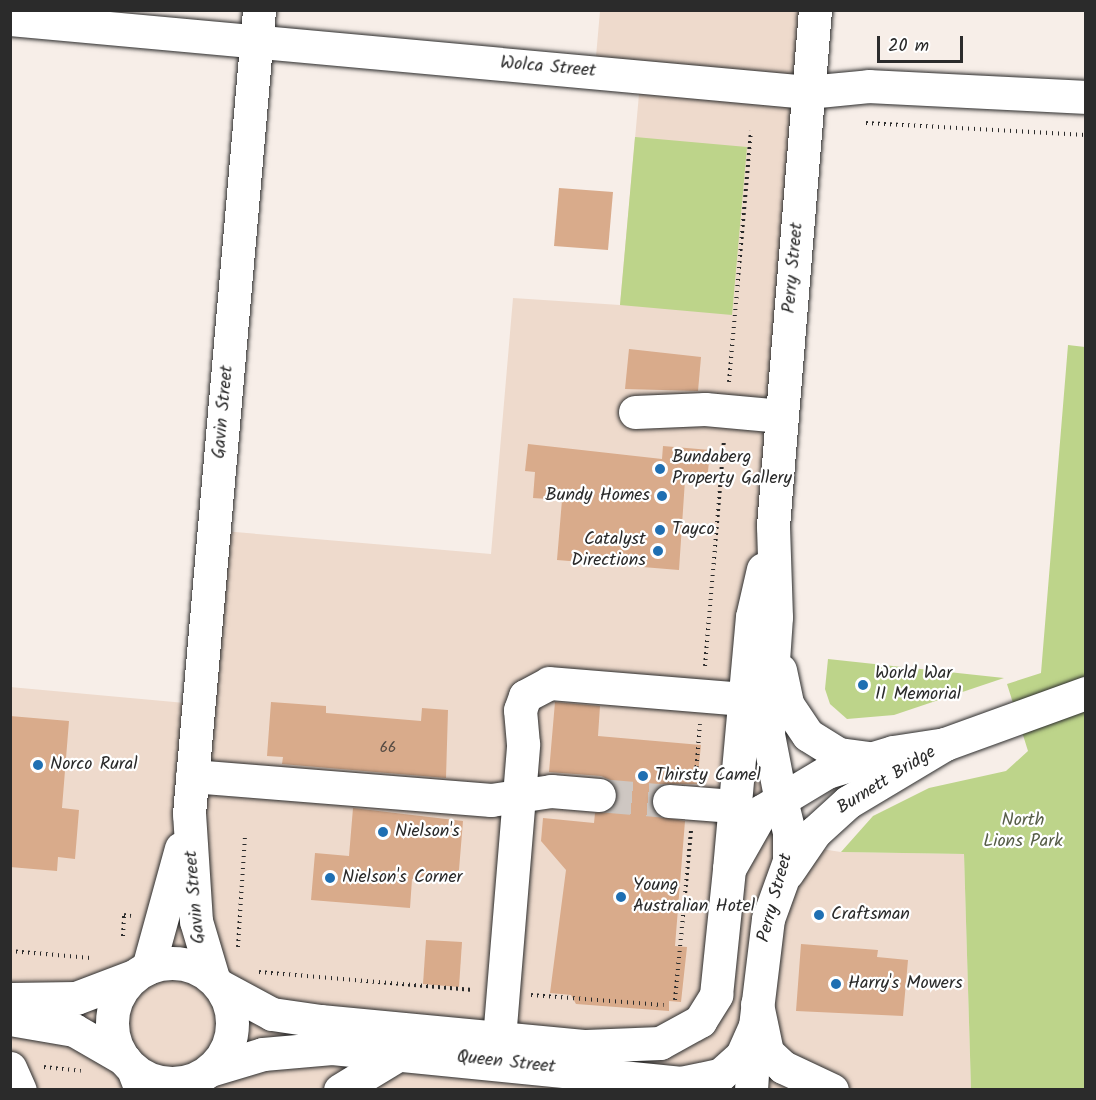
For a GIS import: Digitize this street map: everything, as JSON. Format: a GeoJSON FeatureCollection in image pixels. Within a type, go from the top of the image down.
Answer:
{"type":"FeatureCollection","features":[{"type":"Feature","properties":{"kind":"street","name":"Perry Street"},"geometry":{"type":"LineString","coordinates":[[751,1089],[756,1005],[768,919],[786,874],[789,832],[768,734],[776,617],[773,526],[815,10]]}},
{"type":"Feature","properties":{"kind":"street","name":"Wolca Street"},"geometry":{"type":"LineString","coordinates":[[10,19],[258,26],[808,92],[869,86],[1086,96]]}},
{"type":"Feature","properties":{"kind":"street","name":"Gavin Street"},"geometry":{"type":"LineString","coordinates":[[229,974],[196,921],[189,814],[258,26]]}},
{"type":"Feature","properties":{"kind":"street"},"geometry":{"type":"LineString","coordinates":[[635,412],[727,411],[782,416]]}},
{"type":"Feature","properties":{"kind":"street","name":"Perry Street"},"geometry":{"type":"LineString","coordinates":[[719,980],[733,806],[752,617],[773,526]]}},
{"type":"Feature","properties":{"kind":"street"},"geometry":{"type":"LineString","coordinates":[[776,617],[783,691],[798,725],[833,751],[869,758]]}},
{"type":"Feature","properties":{"kind":"street"},"geometry":{"type":"LineString","coordinates":[[498,1050],[519,796],[520,710],[535,687],[549,683],[745,699]]}},
{"type":"Feature","properties":{"kind":"street","name":"Burnett Bridge"},"geometry":{"type":"LineString","coordinates":[[729,869],[751,824],[780,796],[805,781],[869,758],[945,744],[1086,693]]}},
{"type":"Feature","properties":{"kind":"street","name":"Burnett Bridge"},"geometry":{"type":"LineString","coordinates":[[786,874],[815,832],[848,802],[945,744]]}},
{"type":"Feature","properties":{"kind":"street"},"geometry":{"type":"LineString","coordinates":[[192,776],[491,800],[551,791],[599,795]]}},
{"type":"Feature","properties":{"kind":"street"},"geometry":{"type":"LineString","coordinates":[[681,802],[733,806]]}},
{"type":"Feature","properties":{"kind":"street","name":"Gavin Street"},"geometry":{"type":"LineString","coordinates":[[141,972],[189,814]]}},
{"type":"Feature","properties":{"kind":"street"},"geometry":{"type":"LineString","coordinates":[[10,999],[76,998],[141,972],[182,963],[229,974],[233,1022],[230,1040],[201,1079],[165,1083],[133,1072],[74,1030],[10,1019]]}},
{"type":"Feature","properties":{"kind":"street"},"geometry":{"type":"LineString","coordinates":[[133,1072],[116,1043],[114,1007],[141,972]]}},
{"type":"Feature","properties":{"kind":"street","name":"Queen Street"},"geometry":{"type":"LineString","coordinates":[[229,974],[272,1014],[498,1050],[686,1086],[705,1082],[730,1068],[756,1005]]}},
{"type":"Feature","properties":{"kind":"street"},"geometry":{"type":"LineString","coordinates":[[719,980],[724,995],[740,1004],[750,1000],[756,1005],[767,1052],[783,1067],[832,1089]]}},
{"type":"Feature","properties":{"kind":"street","name":"Queen Street"},"geometry":{"type":"LineString","coordinates":[[201,1079],[296,1050],[401,1053],[624,1048],[660,1043],[700,1021],[719,980]]}},
{"type":"Feature","properties":{"kind":"street"},"geometry":{"type":"LineString","coordinates":[[340,1089],[401,1053]]}},
{"type":"Feature","properties":{"kind":"street"},"geometry":{"type":"LineString","coordinates":[[10,1068],[21,1089]]}},
{"type":"Feature","properties":{"kind":"path"},"geometry":{"type":"LineString","coordinates":[[866,123],[1086,135]]}},
{"type":"Feature","properties":{"kind":"path"},"geometry":{"type":"LineString","coordinates":[[245,837],[229,974],[671,1006],[681,802],[698,751],[751,131]]}},
{"type":"Feature","properties":{"kind":"path"},"geometry":{"type":"LineString","coordinates":[[698,751],[708,752]]}},
{"type":"Feature","properties":{"kind":"path"},"geometry":{"type":"LineString","coordinates":[[123,940],[124,915],[141,917]]}},
{"type":"Feature","properties":{"kind":"path"},"geometry":{"type":"LineString","coordinates":[[10,951],[99,959]]}},
{"type":"Feature","properties":{"kind":"shaded area"},"geometry":{"type":"Polygon","coordinates":[[[600,11],[812,11],[771,527],[788,844],[841,852],[964,854],[971,1089],[11,1089],[10,687],[196,704],[211,530],[491,554],[513,298],[620,305],[641,72],[595,68],[600,11]]]}},
{"type":"Feature","properties":{"kind":"green space"},"geometry":{"type":"Polygon","coordinates":[[[635,137],[747,147],[732,315],[620,305],[635,137]]]}},
{"type":"Feature","properties":{"kind":"green space","name":"North Lions Park"},"geometry":{"type":"Polygon","coordinates":[[[1068,345],[1085,347],[1085,1089],[971,1089],[964,854],[841,852],[873,816],[929,788],[1006,771],[1028,751],[1007,684],[1041,673],[1068,345]]]}},
{"type":"Feature","properties":{"kind":"green space"},"geometry":{"type":"Polygon","coordinates":[[[828,659],[1004,678],[894,715],[847,719],[830,704],[825,689],[828,659]]]}},
{"type":"Feature","properties":{"kind":"building"},"geometry":{"type":"Polygon","coordinates":[[[559,188],[613,192],[608,250],[554,246],[559,188]]]}},
{"type":"Feature","properties":{"kind":"building"},"geometry":{"type":"Polygon","coordinates":[[[629,349],[701,357],[698,391],[625,389],[629,349]]]}},
{"type":"Feature","properties":{"kind":"building"},"geometry":{"type":"Polygon","coordinates":[[[528,444],[662,459],[663,446],[710,450],[707,482],[685,480],[679,570],[557,560],[562,500],[533,498],[535,472],[525,471],[528,444]]]}},
{"type":"Feature","properties":{"kind":"building"},"geometry":{"type":"Polygon","coordinates":[[[271,702],[326,706],[326,713],[421,721],[422,708],[448,710],[446,778],[282,764],[283,757],[267,756],[271,702]]]}},
{"type":"Feature","properties":{"kind":"building","name":"Young Australian Hotel"},"geometry":{"type":"Polygon","coordinates":[[[555,702],[600,706],[598,736],[701,745],[697,784],[661,784],[650,799],[659,817],[685,821],[675,946],[687,947],[681,1002],[669,1001],[669,1011],[576,1004],[571,995],[550,993],[566,870],[541,841],[543,818],[594,823],[595,813],[607,812],[618,796],[610,780],[601,776],[549,772],[555,702]]]}},
{"type":"Feature","properties":{"kind":"building","name":"Norco Rural"},"geometry":{"type":"Polygon","coordinates":[[[10,716],[69,721],[62,808],[79,810],[75,859],[58,857],[57,871],[10,867],[10,716]]]}},
{"type":"Feature","properties":{"kind":"building"},"geometry":{"type":"Polygon","coordinates":[[[353,808],[463,821],[458,882],[412,879],[410,908],[311,900],[315,853],[349,856],[353,808]]]}},
{"type":"Feature","properties":{"kind":"building"},"geometry":{"type":"Polygon","coordinates":[[[426,940],[462,942],[459,987],[423,984],[426,940]]]}},
{"type":"Feature","properties":{"kind":"building","name":"Harry's Mowers"},"geometry":{"type":"Polygon","coordinates":[[[801,944],[878,950],[877,957],[908,960],[903,1016],[796,1011],[801,944]]]}},
{"type":"Feature","properties":{"kind":"tunnel"},"geometry":{"type":"LineString","coordinates":[[599,795],[669,801]]}},
{"type":"Feature","properties":{"kind":"place","name":"Bundaberg Property Gallery"},"geometry":{"type":"Point","coordinates":[660,469]}},
{"type":"Feature","properties":{"kind":"place","name":"Bundy Homes"},"geometry":{"type":"Point","coordinates":[662,496]}},
{"type":"Feature","properties":{"kind":"place","name":"Tayco"},"geometry":{"type":"Point","coordinates":[660,530]}},
{"type":"Feature","properties":{"kind":"place","name":"Catalyst Directions"},"geometry":{"type":"Point","coordinates":[658,551]}},
{"type":"Feature","properties":{"kind":"place","name":"World War II Memorial"},"geometry":{"type":"Point","coordinates":[863,685]}},
{"type":"Feature","properties":{"kind":"place","name":"Norco Rural"},"geometry":{"type":"Point","coordinates":[38,765]}},
{"type":"Feature","properties":{"kind":"place","name":"Thirsty Camel"},"geometry":{"type":"Point","coordinates":[643,776]}},
{"type":"Feature","properties":{"kind":"place","name":"Nielson's"},"geometry":{"type":"Point","coordinates":[383,832]}},
{"type":"Feature","properties":{"kind":"place","name":"Nielson's Corner"},"geometry":{"type":"Point","coordinates":[330,878]}},
{"type":"Feature","properties":{"kind":"place","name":"Young Australian Hotel"},"geometry":{"type":"Point","coordinates":[621,897]}},
{"type":"Feature","properties":{"kind":"place","name":"Craftsman"},"geometry":{"type":"Point","coordinates":[819,915]}},
{"type":"Feature","properties":{"kind":"place","name":"Harry's Mowers"},"geometry":{"type":"Point","coordinates":[836,984]}}]}
